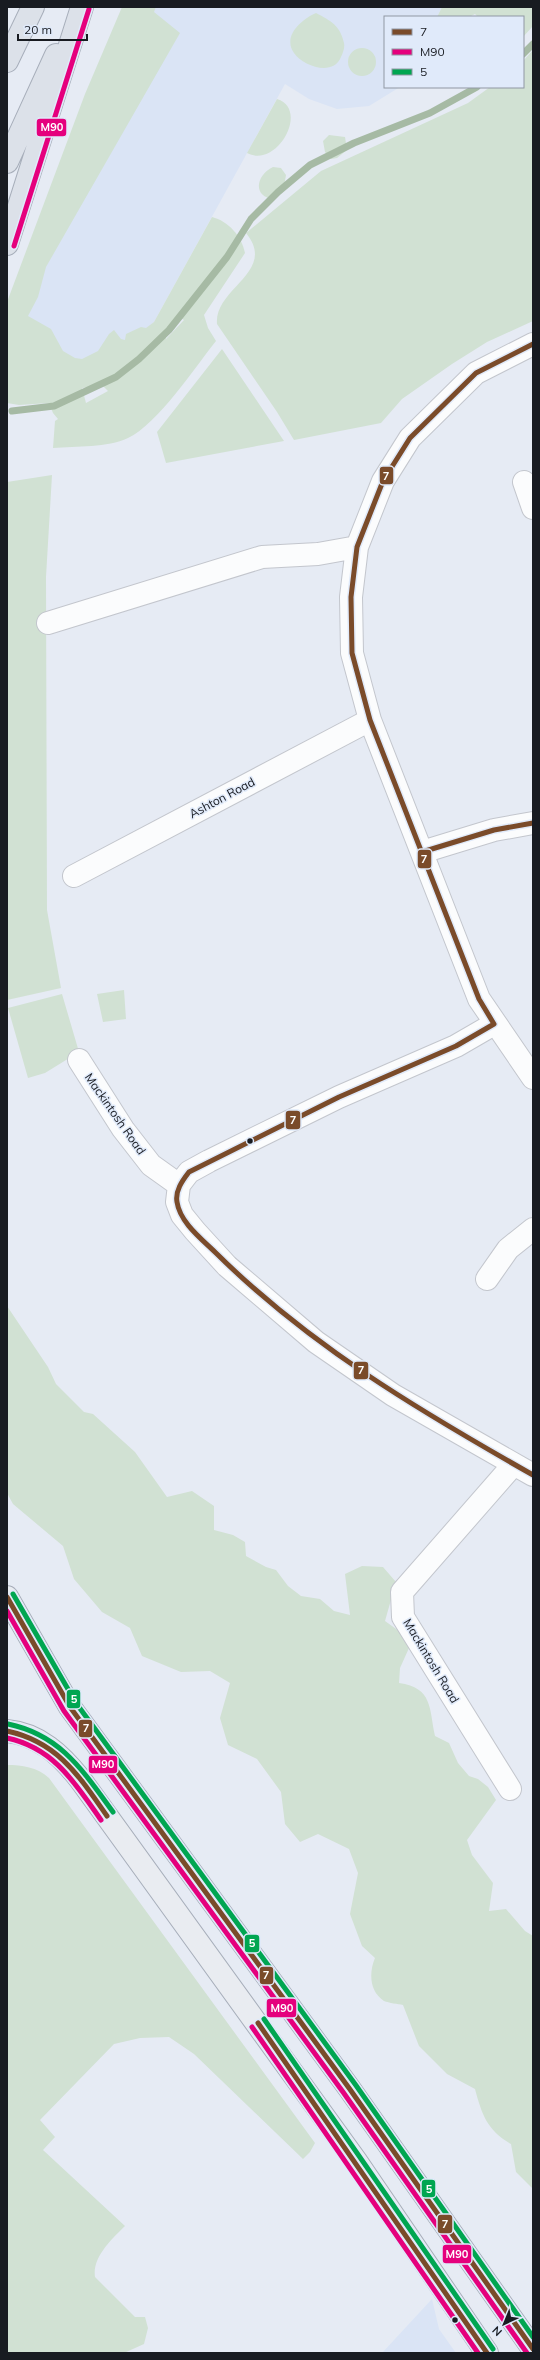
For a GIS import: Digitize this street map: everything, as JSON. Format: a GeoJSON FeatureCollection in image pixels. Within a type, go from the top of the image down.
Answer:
{"type":"FeatureCollection","features":[{"type":"Feature","properties":{"kind":"highway"},"geometry":{"type":"LineString","coordinates":[[7,60],[33,7]]}},
{"type":"Feature","properties":{"kind":"highway"},"geometry":{"type":"LineString","coordinates":[[7,162],[79,7]]}},
{"type":"Feature","properties":{"kind":"highway"},"geometry":{"type":"LineString","coordinates":[[7,244],[82,7]]}},
{"type":"Feature","properties":{"kind":"main road"},"geometry":{"type":"LineString","coordinates":[[7,1597],[70,1707],[349,2088],[533,2349]]}},
{"type":"Feature","properties":{"kind":"main road"},"geometry":{"type":"LineString","coordinates":[[7,1731],[30,1736],[52,1749],[80,1779],[312,2098],[487,2353]]}},
{"type":"Feature","properties":{"kind":"street"},"geometry":{"type":"LineString","coordinates":[[533,344],[476,373],[410,438],[383,481],[357,547],[351,597],[352,653],[370,720],[479,999],[494,1024],[533,1078]]}},
{"type":"Feature","properties":{"kind":"street"},"geometry":{"type":"LineString","coordinates":[[524,482],[533,508]]}},
{"type":"Feature","properties":{"kind":"street"},"geometry":{"type":"LineString","coordinates":[[48,624],[262,557],[318,554],[357,547]]}},
{"type":"Feature","properties":{"kind":"street","name":"Ashton Road"},"geometry":{"type":"LineString","coordinates":[[74,876],[370,720]]}},
{"type":"Feature","properties":{"kind":"street"},"geometry":{"type":"LineString","coordinates":[[422,852],[494,830],[533,823]]}},
{"type":"Feature","properties":{"kind":"street"},"geometry":{"type":"LineString","coordinates":[[494,1024],[456,1046],[339,1097],[189,1172],[179,1185],[177,1202],[182,1215],[227,1266],[316,1342],[393,1394],[533,1475]]}},
{"type":"Feature","properties":{"kind":"street","name":"Mackintosh Road"},"geometry":{"type":"LineString","coordinates":[[79,1060],[123,1129],[151,1165],[179,1185]]}},
{"type":"Feature","properties":{"kind":"street"},"geometry":{"type":"LineString","coordinates":[[487,1279],[508,1249],[533,1229]]}},
{"type":"Feature","properties":{"kind":"street","name":"Mackintosh Road"},"geometry":{"type":"LineString","coordinates":[[510,1789],[403,1618],[402,1592],[514,1464]]}},
{"type":"Feature","properties":{"kind":"shaded area"},"geometry":{"type":"Polygon","coordinates":[[[156,7],[442,7],[438,16],[384,16],[384,88],[398,88],[369,106],[337,109],[309,99],[285,84],[154,322],[104,366],[83,370],[7,325],[156,7]]]}},
{"type":"Feature","properties":{"kind":"shaded area"},"geometry":{"type":"Polygon","coordinates":[[[432,2299],[439,2329],[456,2353],[382,2353],[432,2299]]]}},
{"type":"Feature","properties":{"kind":"green space"},"geometry":{"type":"Polygon","coordinates":[[[122,7],[156,7],[154,12],[180,33],[46,267],[38,297],[28,316],[51,329],[63,351],[75,358],[82,359],[98,351],[109,334],[114,330],[121,339],[125,340],[126,334],[141,327],[146,328],[154,322],[212,217],[223,222],[233,230],[241,241],[245,253],[204,315],[208,328],[216,341],[175,394],[151,421],[140,431],[128,438],[111,444],[53,448],[55,421],[58,419],[53,413],[49,403],[19,405],[7,403],[7,302],[85,94],[122,7]],[[177,316],[166,329],[166,339],[184,320],[177,316]],[[103,386],[82,388],[86,403],[108,391],[103,386]]]}},
{"type":"Feature","properties":{"kind":"green space"},"geometry":{"type":"Polygon","coordinates":[[[442,7],[533,7],[533,26],[524,36],[524,16],[477,16],[475,14],[471,16],[438,16],[442,7]]]}},
{"type":"Feature","properties":{"kind":"green space"},"geometry":{"type":"Polygon","coordinates":[[[316,13],[334,24],[342,37],[344,45],[343,52],[337,63],[332,67],[318,67],[304,62],[298,58],[291,47],[290,40],[295,29],[305,19],[316,13]]]}},
{"type":"Feature","properties":{"kind":"green space"},"geometry":{"type":"Polygon","coordinates":[[[362,48],[372,52],[376,62],[372,72],[362,76],[352,72],[348,62],[352,52],[362,48]]]}},
{"type":"Feature","properties":{"kind":"green space"},"geometry":{"type":"Polygon","coordinates":[[[533,50],[533,321],[487,342],[452,364],[402,399],[381,423],[294,440],[277,412],[217,324],[219,311],[225,300],[242,280],[255,259],[254,247],[246,233],[321,171],[468,103],[489,88],[524,88],[524,60],[533,50]]]}},
{"type":"Feature","properties":{"kind":"green space"},"geometry":{"type":"Polygon","coordinates":[[[277,99],[286,105],[290,114],[290,125],[286,136],[278,146],[269,153],[258,156],[247,153],[277,99]]]}},
{"type":"Feature","properties":{"kind":"green space"},"geometry":{"type":"Polygon","coordinates":[[[329,135],[345,137],[347,150],[337,158],[331,159],[325,152],[323,141],[329,135]]]}},
{"type":"Feature","properties":{"kind":"green space"},"geometry":{"type":"Polygon","coordinates":[[[273,167],[281,168],[286,175],[283,192],[274,199],[262,194],[259,185],[263,175],[273,167]]]}},
{"type":"Feature","properties":{"kind":"green space"},"geometry":{"type":"Polygon","coordinates":[[[222,349],[284,441],[166,463],[157,432],[222,349]]]}},
{"type":"Feature","properties":{"kind":"green space"},"geometry":{"type":"Polygon","coordinates":[[[52,475],[46,577],[47,910],[61,988],[7,1000],[7,482],[52,475]]]}},
{"type":"Feature","properties":{"kind":"green space"},"geometry":{"type":"Polygon","coordinates":[[[124,990],[126,1019],[103,1022],[97,994],[124,990]]]}},
{"type":"Feature","properties":{"kind":"green space"},"geometry":{"type":"Polygon","coordinates":[[[62,994],[79,1052],[45,1073],[28,1078],[8,1008],[62,994]]]}},
{"type":"Feature","properties":{"kind":"green space"},"geometry":{"type":"Polygon","coordinates":[[[7,1306],[48,1367],[56,1384],[84,1412],[93,1414],[135,1452],[167,1497],[192,1491],[214,1506],[214,1530],[233,1535],[245,1542],[246,1556],[266,1567],[276,1570],[288,1586],[301,1596],[320,1599],[334,1611],[350,1615],[345,1574],[362,1566],[383,1567],[396,1582],[385,1621],[399,1631],[409,1648],[400,1668],[399,1683],[418,1689],[424,1695],[430,1708],[435,1736],[449,1743],[458,1763],[469,1776],[478,1779],[488,1787],[496,1800],[467,1840],[472,1855],[493,1883],[489,1911],[506,1909],[525,1931],[533,1936],[533,2189],[516,2172],[511,2144],[496,2133],[487,2121],[480,2107],[475,2089],[447,2074],[419,2046],[403,2005],[384,2001],[375,1992],[371,1975],[375,1958],[362,1946],[350,1914],[358,1873],[349,1849],[318,1834],[300,1842],[285,1824],[281,1792],[257,1759],[228,1745],[220,1718],[230,1683],[210,1671],[181,1672],[142,1656],[130,1628],[102,1612],[74,1579],[63,1546],[13,1504],[7,1493],[7,1306]]]}},
{"type":"Feature","properties":{"kind":"green space"},"geometry":{"type":"Polygon","coordinates":[[[7,1765],[29,1767],[39,1771],[49,1778],[315,2143],[310,2152],[303,2159],[194,2054],[169,2037],[140,2038],[114,2044],[40,2120],[55,2137],[43,2150],[125,2226],[104,2249],[97,2262],[95,2270],[95,2277],[135,2317],[145,2317],[148,2328],[144,2344],[124,2353],[7,2353],[7,1765]]]}},
{"type":"Feature","properties":{"kind":"waterway"},"geometry":{"type":"LineString","coordinates":[[524,53],[533,44]]}},
{"type":"Feature","properties":{"kind":"waterway"},"geometry":{"type":"LineString","coordinates":[[12,411],[54,406],[116,377],[139,359],[169,330],[227,257],[251,219],[278,192],[310,165],[354,143],[430,113],[475,88]]}},
{"type":"Feature","properties":{"kind":"transit line","name":"M90"},"geometry":{"type":"LineString","coordinates":[[14,246],[89,9]]}},
{"type":"Feature","properties":{"kind":"transit line","name":"7"},"geometry":{"type":"LineString","coordinates":[[533,344],[476,373],[410,438],[383,481],[357,547],[351,597],[352,653],[370,720],[479,999],[494,1024],[456,1046],[339,1097],[189,1172],[177,1194],[179,1210],[193,1231],[253,1287],[290,1318],[328,1347],[408,1401],[533,1475]]}},
{"type":"Feature","properties":{"kind":"transit line","name":"7"},"geometry":{"type":"LineString","coordinates":[[422,852],[494,830],[533,823]]}},
{"type":"Feature","properties":{"kind":"transit line","name":"5"},"geometry":{"type":"LineString","coordinates":[[13,1594],[76,1703],[355,2084],[533,2337]]}},
{"type":"Feature","properties":{"kind":"transit line","name":"7"},"geometry":{"type":"LineString","coordinates":[[7,1597],[70,1707],[349,2088],[533,2349]]}},
{"type":"Feature","properties":{"kind":"transit line","name":"M90"},"geometry":{"type":"LineString","coordinates":[[7,1611],[64,1711],[343,2092],[527,2353]]}},
{"type":"Feature","properties":{"kind":"transit line","name":"5"},"geometry":{"type":"LineString","coordinates":[[8,1724],[26,1729],[57,1746],[81,1769],[113,1812]]}},
{"type":"Feature","properties":{"kind":"transit line","name":"7"},"geometry":{"type":"LineString","coordinates":[[7,1731],[25,1736],[54,1752],[77,1774],[107,1816]]}},
{"type":"Feature","properties":{"kind":"transit line","name":"M90"},"geometry":{"type":"LineString","coordinates":[[7,1738],[38,1750],[51,1759],[72,1780],[101,1820]]}},
{"type":"Feature","properties":{"kind":"transit line","name":"5"},"geometry":{"type":"LineString","coordinates":[[264,2019],[493,2349]]}},
{"type":"Feature","properties":{"kind":"transit line","name":"7"},"geometry":{"type":"LineString","coordinates":[[258,2023],[487,2353]]}},
{"type":"Feature","properties":{"kind":"transit line","name":"M90"},"geometry":{"type":"LineString","coordinates":[[252,2027],[478,2353]]}}]}
